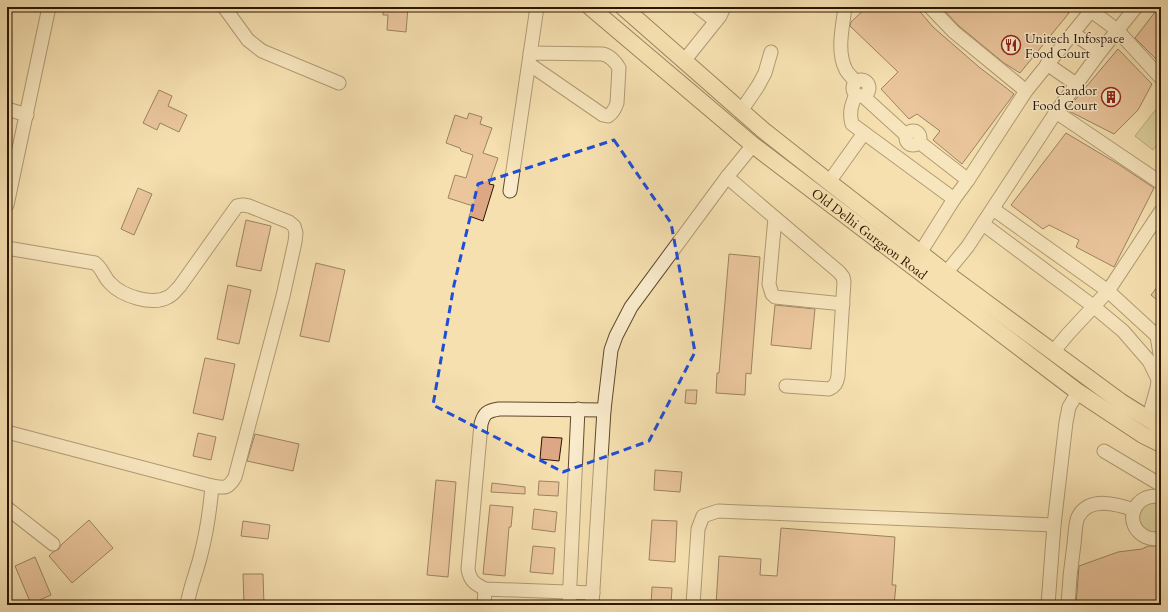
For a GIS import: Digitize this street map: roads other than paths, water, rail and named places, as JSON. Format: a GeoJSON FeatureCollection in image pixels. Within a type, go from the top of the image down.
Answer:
{"type":"FeatureCollection","features":[{"type":"Feature","properties":{"kind":"main road","name":"Old Delhi Gurgaon Road"},"geometry":{"type":"LineString","coordinates":[[590,7],[753,144],[1078,392],[1155,424]]}},
{"type":"Feature","properties":{"kind":"main road","name":"Old Delhi Gurgaon Road"},"geometry":{"type":"LineString","coordinates":[[623,7],[762,130],[946,273],[1053,352],[1116,408],[1143,435],[1161,444]]}},
{"type":"Feature","properties":{"kind":"street"},"geometry":{"type":"LineString","coordinates":[[7,205],[49,7]]}},
{"type":"Feature","properties":{"kind":"street"},"geometry":{"type":"LineString","coordinates":[[224,7],[248,40],[262,51],[339,84]]}},
{"type":"Feature","properties":{"kind":"street"},"geometry":{"type":"LineString","coordinates":[[510,190],[537,7]]}},
{"type":"Feature","properties":{"kind":"street"},"geometry":{"type":"LineString","coordinates":[[698,7],[716,21]]}},
{"type":"Feature","properties":{"kind":"street"},"geometry":{"type":"LineString","coordinates":[[684,61],[720,16],[724,7]]}},
{"type":"Feature","properties":{"kind":"street"},"geometry":{"type":"LineString","coordinates":[[844,7],[841,54],[846,70],[856,82],[853,88],[906,136],[906,141],[910,145],[916,145],[919,142],[968,180]]}},
{"type":"Feature","properties":{"kind":"street"},"geometry":{"type":"LineString","coordinates":[[930,7],[954,32],[1026,91]]}},
{"type":"Feature","properties":{"kind":"street"},"geometry":{"type":"LineString","coordinates":[[946,273],[968,246],[1076,84],[1136,7]]}},
{"type":"Feature","properties":{"kind":"street"},"geometry":{"type":"LineString","coordinates":[[920,252],[1026,91],[1073,33],[1090,8],[1117,30],[1161,78]]}},
{"type":"Feature","properties":{"kind":"street"},"geometry":{"type":"LineString","coordinates":[[1073,33],[1100,52]]}},
{"type":"Feature","properties":{"kind":"street"},"geometry":{"type":"LineString","coordinates":[[741,111],[765,73],[771,52]]}},
{"type":"Feature","properties":{"kind":"street"},"geometry":{"type":"LineString","coordinates":[[602,54],[608,56],[618,65],[619,68],[617,103],[612,113],[608,116],[603,115],[529,59],[602,54]]}},
{"type":"Feature","properties":{"kind":"street"},"geometry":{"type":"LineString","coordinates":[[1047,64],[1076,84]]}},
{"type":"Feature","properties":{"kind":"street"},"geometry":{"type":"LineString","coordinates":[[860,95],[850,110],[852,124],[954,199]]}},
{"type":"Feature","properties":{"kind":"street"},"geometry":{"type":"LineString","coordinates":[[7,109],[27,115]]}},
{"type":"Feature","properties":{"kind":"street"},"geometry":{"type":"LineString","coordinates":[[1056,112],[1161,183]]}},
{"type":"Feature","properties":{"kind":"street"},"geometry":{"type":"LineString","coordinates":[[829,182],[864,134]]}},
{"type":"Feature","properties":{"kind":"street"},"geometry":{"type":"LineString","coordinates":[[604,410],[499,409],[490,411],[483,416],[480,424],[468,569],[470,577],[475,584],[485,589],[570,599],[592,599],[604,410],[611,350],[630,307],[753,144]]}},
{"type":"Feature","properties":{"kind":"street"},"geometry":{"type":"LineString","coordinates":[[727,177],[839,272],[844,282],[837,383],[834,387],[828,389],[786,386]]}},
{"type":"Feature","properties":{"kind":"street"},"geometry":{"type":"LineString","coordinates":[[7,248],[95,263],[99,265],[110,283],[131,297],[142,300],[158,300],[169,297],[180,286],[237,206],[249,206],[289,222],[294,226],[296,232],[283,296],[235,477],[230,485],[224,488],[212,486],[7,432]]}},
{"type":"Feature","properties":{"kind":"street"},"geometry":{"type":"LineString","coordinates":[[993,209],[1108,291],[1159,332],[1161,360],[1157,388],[1155,424]]}},
{"type":"Feature","properties":{"kind":"street"},"geometry":{"type":"LineString","coordinates":[[1053,352],[1108,291],[1161,211]]}},
{"type":"Feature","properties":{"kind":"street"},"geometry":{"type":"LineString","coordinates":[[775,218],[770,284],[772,294],[775,297],[843,304]]}},
{"type":"Feature","properties":{"kind":"street"},"geometry":{"type":"LineString","coordinates":[[983,224],[1093,306],[1123,331],[1149,361],[1158,379]]}},
{"type":"Feature","properties":{"kind":"street"},"geometry":{"type":"LineString","coordinates":[[1048,605],[1054,526],[1067,414],[1069,407],[1078,392]]}},
{"type":"Feature","properties":{"kind":"street"},"geometry":{"type":"LineString","coordinates":[[570,599],[578,409]]}},
{"type":"Feature","properties":{"kind":"street"},"geometry":{"type":"LineString","coordinates":[[1104,451],[1161,485]]}},
{"type":"Feature","properties":{"kind":"street"},"geometry":{"type":"LineString","coordinates":[[187,605],[208,525],[212,486]]}},
{"type":"Feature","properties":{"kind":"street"},"geometry":{"type":"LineString","coordinates":[[1161,497],[1152,496],[1144,498],[1138,503],[1134,510],[1132,519],[1134,527],[1140,534],[1148,538],[1161,538]]}},
{"type":"Feature","properties":{"kind":"street"},"geometry":{"type":"LineString","coordinates":[[1068,605],[1070,566],[1078,518],[1088,507],[1097,504],[1117,504],[1134,510]]}},
{"type":"Feature","properties":{"kind":"street"},"geometry":{"type":"LineString","coordinates":[[7,508],[53,544]]}},
{"type":"Feature","properties":{"kind":"street"},"geometry":{"type":"LineString","coordinates":[[693,605],[698,529],[703,516],[718,511],[1054,526]]}},
{"type":"Feature","properties":{"kind":"street"},"geometry":{"type":"LineString","coordinates":[[484,605],[485,589]]}},
{"type":"Feature","properties":{"kind":"place","name":"Unitech Infospace Food Court"},"geometry":{"type":"Point","coordinates":[1011,45]}},
{"type":"Feature","properties":{"kind":"place","name":"Candor Food Court"},"geometry":{"type":"Point","coordinates":[1111,97]}}]}
